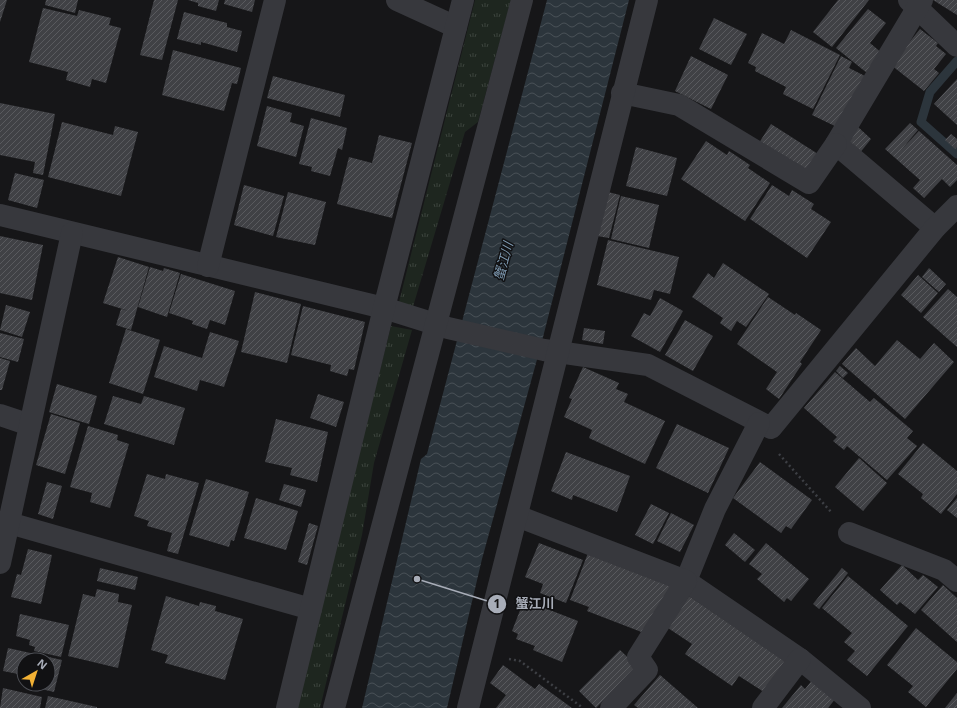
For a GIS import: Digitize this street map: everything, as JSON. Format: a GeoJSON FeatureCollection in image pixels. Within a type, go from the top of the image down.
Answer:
{"type":"FeatureCollection","features":[{"type":"Feature","properties":{"kind":"street"},"geometry":{"type":"LineString","coordinates":[[208,266],[275,0]]}},
{"type":"Feature","properties":{"kind":"street"},"geometry":{"type":"LineString","coordinates":[[397,0],[456,27]]}},
{"type":"Feature","properties":{"kind":"street"},"geometry":{"type":"LineString","coordinates":[[287,708],[384,308],[463,0]]}},
{"type":"Feature","properties":{"kind":"street"},"geometry":{"type":"LineString","coordinates":[[334,708],[442,326],[522,0]]}},
{"type":"Feature","properties":{"kind":"street"},"geometry":{"type":"LineString","coordinates":[[468,708],[517,516],[552,351],[647,0]]}},
{"type":"Feature","properties":{"kind":"street"},"geometry":{"type":"LineString","coordinates":[[622,93],[679,105],[809,183],[836,144],[916,2],[957,46]]}},
{"type":"Feature","properties":{"kind":"street"},"geometry":{"type":"LineString","coordinates":[[836,144],[935,228]]}},
{"type":"Feature","properties":{"kind":"street"},"geometry":{"type":"LineString","coordinates":[[0,215],[384,308],[442,326],[552,351],[648,365],[758,425],[771,428],[935,228],[957,206]]}},
{"type":"Feature","properties":{"kind":"street"},"geometry":{"type":"LineString","coordinates":[[0,563],[72,233]]}},
{"type":"Feature","properties":{"kind":"street"},"geometry":{"type":"LineString","coordinates":[[0,415],[30,425]]}},
{"type":"Feature","properties":{"kind":"street"},"geometry":{"type":"LineString","coordinates":[[611,708],[647,670],[638,657],[686,581],[715,509],[758,425]]}},
{"type":"Feature","properties":{"kind":"street"},"geometry":{"type":"LineString","coordinates":[[517,516],[686,581],[800,659],[860,708]]}},
{"type":"Feature","properties":{"kind":"street"},"geometry":{"type":"LineString","coordinates":[[9,523],[311,609]]}},
{"type":"Feature","properties":{"kind":"street"},"geometry":{"type":"LineString","coordinates":[[849,533],[944,570],[957,581]]}},
{"type":"Feature","properties":{"kind":"street"},"geometry":{"type":"LineString","coordinates":[[763,708],[800,659]]}},
{"type":"Feature","properties":{"kind":"path"},"geometry":{"type":"LineString","coordinates":[[758,425],[849,533]]}},
{"type":"Feature","properties":{"kind":"path"},"geometry":{"type":"LineString","coordinates":[[482,652],[520,661],[583,708]]}},
{"type":"Feature","properties":{"kind":"green space"},"geometry":{"type":"Polygon","coordinates":[[[475,0],[511,0],[478,122],[465,132],[412,310],[398,306],[475,0]]]}},
{"type":"Feature","properties":{"kind":"green space"},"geometry":{"type":"Polygon","coordinates":[[[391,326],[412,330],[374,463],[362,535],[320,708],[295,708],[391,326]]]}},
{"type":"Feature","properties":{"kind":"water"},"geometry":{"type":"Polygon","coordinates":[[[547,0],[629,0],[541,345],[482,559],[447,708],[362,708],[421,459],[427,454],[547,0]]]}},
{"type":"Feature","properties":{"kind":"building"},"geometry":{"type":"Polygon","coordinates":[[[0,0],[7,0],[0,22],[0,0]]]}},
{"type":"Feature","properties":{"kind":"building"},"geometry":{"type":"Polygon","coordinates":[[[46,0],[78,0],[75,13],[45,5],[46,0]]]}},
{"type":"Feature","properties":{"kind":"building"},"geometry":{"type":"Polygon","coordinates":[[[154,0],[178,0],[162,60],[140,55],[154,0]]]}},
{"type":"Feature","properties":{"kind":"building"},"geometry":{"type":"Polygon","coordinates":[[[188,0],[219,0],[216,11],[198,6],[198,3],[188,0]]]}},
{"type":"Feature","properties":{"kind":"building"},"geometry":{"type":"Polygon","coordinates":[[[225,0],[255,0],[252,12],[224,4],[225,0]]]}},
{"type":"Feature","properties":{"kind":"building"},"geometry":{"type":"Polygon","coordinates":[[[838,0],[869,0],[832,47],[813,32],[838,0]]]}},
{"type":"Feature","properties":{"kind":"building"},"geometry":{"type":"Polygon","coordinates":[[[933,0],[957,0],[957,15],[933,0]]]}},
{"type":"Feature","properties":{"kind":"building"},"geometry":{"type":"Polygon","coordinates":[[[43,8],[77,16],[79,10],[111,18],[109,25],[121,28],[106,83],[92,79],[90,87],[66,80],[68,72],[29,62],[43,8]]]}},
{"type":"Feature","properties":{"kind":"building"},"geometry":{"type":"Polygon","coordinates":[[[868,9],[886,23],[870,43],[883,54],[867,73],[836,48],[868,9]]]}},
{"type":"Feature","properties":{"kind":"building"},"geometry":{"type":"Polygon","coordinates":[[[184,12],[227,23],[227,27],[242,31],[237,52],[201,42],[201,45],[177,39],[184,12]]]}},
{"type":"Feature","properties":{"kind":"building"},"geometry":{"type":"Polygon","coordinates":[[[714,18],[747,34],[731,65],[699,49],[714,18]]]}},
{"type":"Feature","properties":{"kind":"building"},"geometry":{"type":"Polygon","coordinates":[[[920,29],[938,43],[936,46],[946,54],[934,69],[939,73],[924,91],[891,65],[920,29]]]}},
{"type":"Feature","properties":{"kind":"building"},"geometry":{"type":"Polygon","coordinates":[[[791,30],[840,55],[813,109],[783,94],[786,87],[755,71],[756,67],[748,63],[762,33],[784,44],[791,30]]]}},
{"type":"Feature","properties":{"kind":"building"},"geometry":{"type":"Polygon","coordinates":[[[173,50],[241,68],[237,84],[232,83],[224,111],[162,95],[173,50]]]}},
{"type":"Feature","properties":{"kind":"building"},"geometry":{"type":"Polygon","coordinates":[[[691,56],[728,75],[711,109],[675,91],[691,56]]]}},
{"type":"Feature","properties":{"kind":"building"},"geometry":{"type":"Polygon","coordinates":[[[841,56],[852,62],[849,68],[867,77],[841,129],[812,115],[841,56]]]}},
{"type":"Feature","properties":{"kind":"building"},"geometry":{"type":"Polygon","coordinates":[[[273,76],[345,95],[340,117],[267,98],[273,76]]]}},
{"type":"Feature","properties":{"kind":"building"},"geometry":{"type":"Polygon","coordinates":[[[957,79],[957,125],[934,104],[957,79]]]}},
{"type":"Feature","properties":{"kind":"building"},"geometry":{"type":"Polygon","coordinates":[[[0,103],[55,114],[43,175],[33,173],[35,162],[0,155],[0,103]]]}},
{"type":"Feature","properties":{"kind":"building"},"geometry":{"type":"Polygon","coordinates":[[[267,106],[292,113],[290,122],[304,126],[296,157],[257,146],[267,106]]]}},
{"type":"Feature","properties":{"kind":"building"},"geometry":{"type":"Polygon","coordinates":[[[311,118],[347,128],[342,150],[338,148],[330,176],[311,171],[312,167],[299,164],[311,118]]]}},
{"type":"Feature","properties":{"kind":"building"},"geometry":{"type":"Polygon","coordinates":[[[62,122],[113,135],[115,126],[138,132],[121,196],[48,177],[62,122]]]}},
{"type":"Feature","properties":{"kind":"building"},"geometry":{"type":"Polygon","coordinates":[[[910,123],[918,130],[901,150],[919,131],[957,165],[957,180],[950,187],[942,179],[924,198],[913,188],[920,180],[885,149],[910,123]]]}},
{"type":"Feature","properties":{"kind":"building"},"geometry":{"type":"Polygon","coordinates":[[[771,124],[818,154],[806,173],[759,143],[771,124]]]}},
{"type":"Feature","properties":{"kind":"building"},"geometry":{"type":"Polygon","coordinates":[[[858,127],[871,139],[859,154],[845,142],[858,127]]]}},
{"type":"Feature","properties":{"kind":"building"},"geometry":{"type":"Polygon","coordinates":[[[951,134],[957,139],[957,147],[955,149],[945,140],[951,134]]]}},
{"type":"Feature","properties":{"kind":"building"},"geometry":{"type":"Polygon","coordinates":[[[379,135],[412,143],[392,218],[337,204],[349,157],[372,163],[379,135]]]}},
{"type":"Feature","properties":{"kind":"building"},"geometry":{"type":"Polygon","coordinates":[[[706,141],[727,155],[729,151],[750,165],[748,168],[770,183],[745,221],[681,179],[706,141]]]}},
{"type":"Feature","properties":{"kind":"building"},"geometry":{"type":"Polygon","coordinates":[[[636,147],[677,158],[667,196],[626,186],[636,147]]]}},
{"type":"Feature","properties":{"kind":"building"},"geometry":{"type":"Polygon","coordinates":[[[15,173],[44,180],[37,208],[8,200],[15,173]]]}},
{"type":"Feature","properties":{"kind":"building"},"geometry":{"type":"Polygon","coordinates":[[[244,185],[284,196],[273,236],[234,225],[244,185]]]}},
{"type":"Feature","properties":{"kind":"building"},"geometry":{"type":"Polygon","coordinates":[[[772,185],[789,196],[792,190],[814,204],[811,209],[831,222],[807,258],[750,219],[772,185]]]}},
{"type":"Feature","properties":{"kind":"building"},"geometry":{"type":"Polygon","coordinates":[[[288,192],[326,202],[315,245],[276,237],[288,192]]]}},
{"type":"Feature","properties":{"kind":"building"},"geometry":{"type":"Polygon","coordinates":[[[608,192],[620,195],[609,238],[597,236],[608,192]]]}},
{"type":"Feature","properties":{"kind":"building"},"geometry":{"type":"Polygon","coordinates":[[[621,196],[659,205],[649,248],[611,239],[621,196]]]}},
{"type":"Feature","properties":{"kind":"building"},"geometry":{"type":"Polygon","coordinates":[[[0,236],[43,245],[32,300],[0,293],[0,236]]]}},
{"type":"Feature","properties":{"kind":"building"},"geometry":{"type":"Polygon","coordinates":[[[608,240],[679,257],[670,294],[654,290],[651,300],[597,285],[608,240]]]}},
{"type":"Feature","properties":{"kind":"building"},"geometry":{"type":"Polygon","coordinates":[[[118,257],[149,267],[131,330],[116,325],[121,309],[129,311],[103,303],[118,257]]]}},
{"type":"Feature","properties":{"kind":"building"},"geometry":{"type":"Polygon","coordinates":[[[723,263],[769,294],[746,327],[737,321],[731,331],[720,323],[723,318],[692,297],[708,273],[714,278],[723,263]]]}},
{"type":"Feature","properties":{"kind":"building"},"geometry":{"type":"Polygon","coordinates":[[[150,267],[163,271],[164,268],[180,273],[167,317],[138,307],[150,267]]]}},
{"type":"Feature","properties":{"kind":"building"},"geometry":{"type":"Polygon","coordinates":[[[929,268],[946,284],[939,292],[922,277],[929,268]]]}},
{"type":"Feature","properties":{"kind":"building"},"geometry":{"type":"Polygon","coordinates":[[[181,274],[235,291],[225,325],[210,320],[207,329],[192,324],[193,321],[169,313],[181,274]]]}},
{"type":"Feature","properties":{"kind":"building"},"geometry":{"type":"Polygon","coordinates":[[[918,275],[938,293],[921,313],[901,295],[918,275]]]}},
{"type":"Feature","properties":{"kind":"building"},"geometry":{"type":"Polygon","coordinates":[[[948,289],[957,297],[957,347],[923,317],[948,289]]]}},
{"type":"Feature","properties":{"kind":"building"},"geometry":{"type":"Polygon","coordinates":[[[255,292],[301,304],[287,363],[241,352],[255,292]]]}},
{"type":"Feature","properties":{"kind":"building"},"geometry":{"type":"Polygon","coordinates":[[[768,297],[795,315],[796,313],[821,330],[800,362],[802,364],[779,399],[766,389],[777,372],[737,344],[768,297]]]}},
{"type":"Feature","properties":{"kind":"building"},"geometry":{"type":"Polygon","coordinates":[[[660,298],[683,311],[660,352],[631,336],[644,313],[650,316],[660,298]]]}},
{"type":"Feature","properties":{"kind":"building"},"geometry":{"type":"Polygon","coordinates":[[[6,305],[30,312],[22,337],[0,330],[6,305]]]}},
{"type":"Feature","properties":{"kind":"building"},"geometry":{"type":"Polygon","coordinates":[[[303,306],[365,322],[354,370],[349,369],[347,376],[330,371],[331,365],[291,355],[303,306]]]}},
{"type":"Feature","properties":{"kind":"building"},"geometry":{"type":"Polygon","coordinates":[[[685,320],[713,336],[693,371],[665,355],[685,320]]]}},
{"type":"Feature","properties":{"kind":"building"},"geometry":{"type":"Polygon","coordinates":[[[584,328],[605,331],[603,344],[582,340],[584,328]]]}},
{"type":"Feature","properties":{"kind":"building"},"geometry":{"type":"Polygon","coordinates":[[[126,329],[160,340],[143,394],[109,383],[126,329]]]}},
{"type":"Feature","properties":{"kind":"building"},"geometry":{"type":"Polygon","coordinates":[[[210,332],[239,341],[224,387],[200,380],[197,391],[154,377],[164,346],[202,358],[210,332]]]}},
{"type":"Feature","properties":{"kind":"building"},"geometry":{"type":"Polygon","coordinates":[[[0,333],[24,339],[18,362],[0,357],[0,333]]]}},
{"type":"Feature","properties":{"kind":"building"},"geometry":{"type":"Polygon","coordinates":[[[897,340],[920,359],[934,343],[954,362],[905,419],[842,364],[856,348],[875,366],[897,340]]]}},
{"type":"Feature","properties":{"kind":"building"},"geometry":{"type":"Polygon","coordinates":[[[0,358],[10,361],[2,390],[0,390],[0,358]]]}},
{"type":"Feature","properties":{"kind":"building"},"geometry":{"type":"Polygon","coordinates":[[[840,366],[848,373],[843,378],[836,371],[840,366]]]}},
{"type":"Feature","properties":{"kind":"building"},"geometry":{"type":"Polygon","coordinates":[[[583,367],[619,383],[616,389],[628,394],[624,402],[665,421],[645,464],[589,438],[592,430],[564,417],[572,399],[569,398],[583,367]]]}},
{"type":"Feature","properties":{"kind":"building"},"geometry":{"type":"Polygon","coordinates":[[[835,372],[870,402],[874,398],[913,431],[907,438],[917,446],[887,480],[847,446],[844,450],[833,441],[837,437],[804,408],[835,372]]]}},
{"type":"Feature","properties":{"kind":"building"},"geometry":{"type":"Polygon","coordinates":[[[57,384],[97,396],[89,424],[49,412],[57,384]]]}},
{"type":"Feature","properties":{"kind":"building"},"geometry":{"type":"Polygon","coordinates":[[[318,394],[344,402],[336,427],[310,418],[318,394]]]}},
{"type":"Feature","properties":{"kind":"building"},"geometry":{"type":"Polygon","coordinates":[[[113,396],[141,404],[144,396],[185,408],[174,445],[104,424],[113,396]]]}},
{"type":"Feature","properties":{"kind":"building"},"geometry":{"type":"Polygon","coordinates":[[[51,414],[80,423],[65,474],[36,465],[51,414]]]}},
{"type":"Feature","properties":{"kind":"building"},"geometry":{"type":"Polygon","coordinates":[[[276,419],[328,432],[317,482],[290,475],[292,468],[265,462],[276,419]]]}},
{"type":"Feature","properties":{"kind":"building"},"geometry":{"type":"Polygon","coordinates":[[[677,424],[729,448],[708,493],[656,468],[677,424]]]}},
{"type":"Feature","properties":{"kind":"building"},"geometry":{"type":"Polygon","coordinates":[[[88,426],[118,435],[117,440],[129,444],[110,508],[90,502],[92,493],[70,487],[88,426]]]}},
{"type":"Feature","properties":{"kind":"building"},"geometry":{"type":"Polygon","coordinates":[[[923,443],[957,471],[957,494],[941,514],[921,498],[923,494],[898,474],[923,443]]]}},
{"type":"Feature","properties":{"kind":"building"},"geometry":{"type":"Polygon","coordinates":[[[566,452],[630,476],[617,512],[573,495],[572,500],[551,491],[566,452]]]}},
{"type":"Feature","properties":{"kind":"building"},"geometry":{"type":"Polygon","coordinates":[[[859,458],[887,483],[863,511],[835,487],[859,458]]]}},
{"type":"Feature","properties":{"kind":"building"},"geometry":{"type":"Polygon","coordinates":[[[760,462],[812,500],[791,529],[786,526],[781,533],[733,498],[760,462]]]}},
{"type":"Feature","properties":{"kind":"building"},"geometry":{"type":"Polygon","coordinates":[[[147,474],[165,479],[166,474],[199,483],[178,554],[167,551],[172,533],[147,526],[149,521],[134,516],[147,474]]]}},
{"type":"Feature","properties":{"kind":"building"},"geometry":{"type":"Polygon","coordinates":[[[206,479],[249,492],[234,541],[231,540],[229,547],[189,535],[206,479]]]}},
{"type":"Feature","properties":{"kind":"building"},"geometry":{"type":"Polygon","coordinates":[[[47,482],[62,486],[53,519],[38,514],[47,482]]]}},
{"type":"Feature","properties":{"kind":"building"},"geometry":{"type":"Polygon","coordinates":[[[284,484],[306,490],[301,507],[279,500],[284,484]]]}},
{"type":"Feature","properties":{"kind":"building"},"geometry":{"type":"Polygon","coordinates":[[[256,498],[298,511],[286,550],[244,538],[256,498]]]}},
{"type":"Feature","properties":{"kind":"building"},"geometry":{"type":"Polygon","coordinates":[[[957,498],[957,518],[947,510],[957,498]]]}},
{"type":"Feature","properties":{"kind":"building"},"geometry":{"type":"Polygon","coordinates":[[[651,504],[669,513],[653,544],[635,535],[651,504]]]}},
{"type":"Feature","properties":{"kind":"building"},"geometry":{"type":"Polygon","coordinates":[[[671,513],[694,525],[680,552],[657,541],[671,513]]]}},
{"type":"Feature","properties":{"kind":"building"},"geometry":{"type":"Polygon","coordinates":[[[309,523],[318,526],[307,565],[298,562],[309,523]]]}},
{"type":"Feature","properties":{"kind":"building"},"geometry":{"type":"Polygon","coordinates":[[[734,533],[755,550],[745,562],[725,545],[734,533]]]}},
{"type":"Feature","properties":{"kind":"building"},"geometry":{"type":"Polygon","coordinates":[[[539,543],[583,560],[566,603],[540,593],[543,584],[525,577],[539,543]]]}},
{"type":"Feature","properties":{"kind":"building"},"geometry":{"type":"Polygon","coordinates":[[[766,543],[809,579],[791,601],[787,598],[784,602],[757,579],[762,574],[749,564],[766,543]]]}},
{"type":"Feature","properties":{"kind":"building"},"geometry":{"type":"Polygon","coordinates":[[[28,549],[52,555],[41,604],[11,597],[17,574],[21,575],[28,549]]]}},
{"type":"Feature","properties":{"kind":"building"},"geometry":{"type":"Polygon","coordinates":[[[588,553],[673,587],[644,633],[587,611],[589,607],[570,600],[588,553]]]}},
{"type":"Feature","properties":{"kind":"building"},"geometry":{"type":"Polygon","coordinates":[[[902,565],[918,580],[923,575],[938,587],[915,614],[900,602],[897,605],[880,590],[902,565]]]}},
{"type":"Feature","properties":{"kind":"building"},"geometry":{"type":"Polygon","coordinates":[[[100,568],[138,577],[135,590],[97,581],[100,568]]]}},
{"type":"Feature","properties":{"kind":"building"},"geometry":{"type":"Polygon","coordinates":[[[842,568],[848,573],[819,609],[813,604],[842,568]]]}},
{"type":"Feature","properties":{"kind":"building"},"geometry":{"type":"Polygon","coordinates":[[[848,576],[908,626],[867,676],[847,660],[855,651],[844,642],[852,633],[822,608],[848,576]]]}},
{"type":"Feature","properties":{"kind":"building"},"geometry":{"type":"Polygon","coordinates":[[[943,585],[957,598],[957,642],[921,610],[943,585]]]}},
{"type":"Feature","properties":{"kind":"building"},"geometry":{"type":"Polygon","coordinates":[[[97,589],[119,594],[118,602],[132,605],[118,668],[68,656],[83,594],[95,597],[97,589]]]}},
{"type":"Feature","properties":{"kind":"building"},"geometry":{"type":"Polygon","coordinates":[[[166,596],[199,606],[200,602],[216,606],[215,611],[243,619],[225,680],[165,663],[168,655],[151,650],[166,596]]]}},
{"type":"Feature","properties":{"kind":"building"},"geometry":{"type":"Polygon","coordinates":[[[689,596],[785,661],[764,692],[739,676],[732,686],[685,654],[692,644],[668,628],[689,596]]]}},
{"type":"Feature","properties":{"kind":"building"},"geometry":{"type":"Polygon","coordinates":[[[524,600],[578,621],[562,662],[533,650],[535,646],[516,639],[518,634],[512,631],[524,600]]]}},
{"type":"Feature","properties":{"kind":"building"},"geometry":{"type":"Polygon","coordinates":[[[20,614],[69,625],[61,657],[56,656],[56,652],[34,651],[35,647],[29,645],[30,640],[16,636],[20,614]]]}},
{"type":"Feature","properties":{"kind":"building"},"geometry":{"type":"Polygon","coordinates":[[[916,628],[957,662],[957,669],[926,707],[908,692],[913,686],[887,665],[916,628]]]}},
{"type":"Feature","properties":{"kind":"building"},"geometry":{"type":"Polygon","coordinates":[[[8,648],[26,652],[16,652],[16,674],[3,671],[8,648]]]}},
{"type":"Feature","properties":{"kind":"building"},"geometry":{"type":"Polygon","coordinates":[[[620,650],[637,666],[596,708],[579,691],[620,650]]]}},
{"type":"Feature","properties":{"kind":"building"},"geometry":{"type":"Polygon","coordinates":[[[56,659],[62,660],[56,684],[56,659]]]}},
{"type":"Feature","properties":{"kind":"building"},"geometry":{"type":"Polygon","coordinates":[[[503,665],[535,689],[539,684],[572,708],[496,708],[506,695],[490,683],[503,665]]]}},
{"type":"Feature","properties":{"kind":"building"},"geometry":{"type":"Polygon","coordinates":[[[660,675],[698,708],[638,708],[634,705],[660,675]]]}},
{"type":"Feature","properties":{"kind":"building"},"geometry":{"type":"Polygon","coordinates":[[[813,679],[836,698],[828,708],[782,708],[801,685],[805,689],[813,679]]]}},
{"type":"Feature","properties":{"kind":"building"},"geometry":{"type":"Polygon","coordinates":[[[3,688],[42,697],[40,708],[0,708],[3,688]]]}},
{"type":"Feature","properties":{"kind":"building"},"geometry":{"type":"Polygon","coordinates":[[[957,693],[957,708],[945,708],[957,693]]]}},
{"type":"Feature","properties":{"kind":"building"},"geometry":{"type":"Polygon","coordinates":[[[48,696],[97,707],[97,708],[45,708],[48,696]]]}},
{"type":"Feature","properties":{"kind":"waterway"},"geometry":{"type":"LineString","coordinates":[[957,61],[930,92],[921,122],[957,154]]}},
{"type":"Feature","properties":{"kind":"place","name":"蟹江川"},"geometry":{"type":"Point","coordinates":[417,579]}}]}
